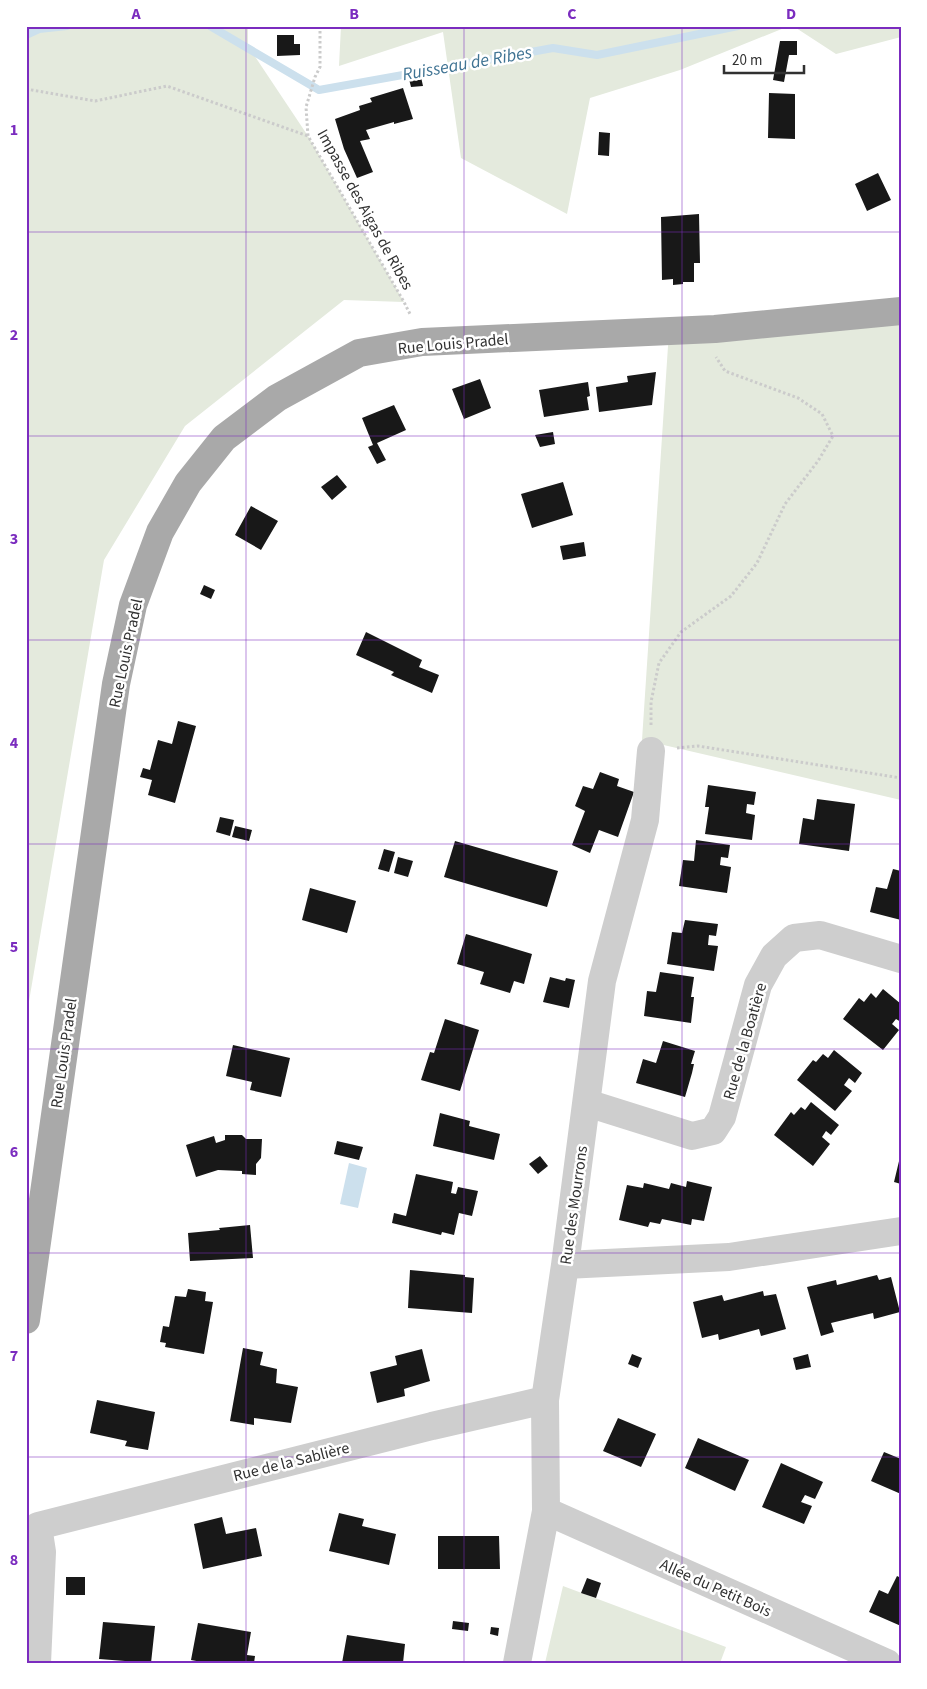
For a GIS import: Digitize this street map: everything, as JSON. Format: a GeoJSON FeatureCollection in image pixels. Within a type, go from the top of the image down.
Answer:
{"type":"FeatureCollection","features":[{"type":"Feature","properties":{"kind":"main road","name":"Rue Louis Pradel"},"geometry":{"type":"LineString","coordinates":[[26,1320],[116,684],[133,605],[160,532],[188,483],[224,438],[276,398],[359,354],[422,342],[715,329],[901,311]]}},
{"type":"Feature","properties":{"kind":"street","name":"Rue des Mourrons"},"geometry":{"type":"LineString","coordinates":[[518,1663],[546,1511],[545,1400],[565,1265],[602,981],[645,820],[651,751]]}},
{"type":"Feature","properties":{"kind":"street","name":"Rue de la Boatière"},"geometry":{"type":"LineString","coordinates":[[586,1103],[692,1136],[712,1131],[722,1117],[758,985],[774,956],[794,938],[820,934],[901,959]]}},
{"type":"Feature","properties":{"kind":"street"},"geometry":{"type":"LineString","coordinates":[[565,1265],[729,1257],[901,1231]]}},
{"type":"Feature","properties":{"kind":"street","name":"Rue de la Sablière"},"geometry":{"type":"LineString","coordinates":[[32,1524],[545,1400]]}},
{"type":"Feature","properties":{"kind":"street","name":"Allée du Petit Bois"},"geometry":{"type":"LineString","coordinates":[[546,1511],[887,1663]]}},
{"type":"Feature","properties":{"kind":"street"},"geometry":{"type":"LineString","coordinates":[[32,1524],[42,1552],[37,1663]]}},
{"type":"Feature","properties":{"kind":"path","name":"Impasse des Aigas de Ribes"},"geometry":{"type":"LineString","coordinates":[[320,26],[320,67],[306,106],[308,136],[404,302],[422,342]]}},
{"type":"Feature","properties":{"kind":"path"},"geometry":{"type":"LineString","coordinates":[[26,89],[95,101],[167,86],[308,136]]}},
{"type":"Feature","properties":{"kind":"path"},"geometry":{"type":"LineString","coordinates":[[715,329],[713,352],[725,371],[798,398],[822,414],[833,436],[818,461],[785,504],[757,563],[731,596],[681,632],[659,663],[650,702],[651,751],[698,746],[901,778]]}},
{"type":"Feature","properties":{"kind":"shaded area"},"geometry":{"type":"Polygon","coordinates":[[[26,26],[248,26],[248,46],[308,136],[404,302],[344,300],[185,426],[104,560],[26,1019],[26,26]]]}},
{"type":"Feature","properties":{"kind":"shaded area"},"geometry":{"type":"Polygon","coordinates":[[[341,26],[789,26],[680,70],[590,98],[567,214],[461,158],[443,32],[339,66],[341,26]]]}},
{"type":"Feature","properties":{"kind":"shaded area"},"geometry":{"type":"Polygon","coordinates":[[[793,26],[901,26],[901,37],[836,54],[793,26]]]}},
{"type":"Feature","properties":{"kind":"shaded area"},"geometry":{"type":"Polygon","coordinates":[[[901,311],[901,800],[642,740],[669,331],[901,311]]]}},
{"type":"Feature","properties":{"kind":"shaded area"},"geometry":{"type":"Polygon","coordinates":[[[563,1586],[726,1647],[720,1663],[545,1663],[563,1586]]]}},
{"type":"Feature","properties":{"kind":"water"},"geometry":{"type":"Polygon","coordinates":[[[349,1163],[367,1168],[358,1208],[340,1204],[349,1163]]]}},
{"type":"Feature","properties":{"kind":"building"},"geometry":{"type":"Polygon","coordinates":[[[277,35],[294,35],[294,44],[300,44],[300,55],[277,56],[277,35]]]}},
{"type":"Feature","properties":{"kind":"building"},"geometry":{"type":"Polygon","coordinates":[[[780,41],[797,41],[797,55],[789,55],[784,82],[773,80],[780,41]]]}},
{"type":"Feature","properties":{"kind":"building"},"geometry":{"type":"Polygon","coordinates":[[[421,77],[423,86],[411,87],[409,79],[421,77]]]}},
{"type":"Feature","properties":{"kind":"building"},"geometry":{"type":"Polygon","coordinates":[[[403,88],[413,119],[366,130],[370,139],[360,141],[373,172],[357,178],[344,149],[335,119],[360,110],[359,106],[372,102],[370,98],[403,88]]]}},
{"type":"Feature","properties":{"kind":"building"},"geometry":{"type":"Polygon","coordinates":[[[769,93],[795,94],[795,139],[768,138],[769,93]]]}},
{"type":"Feature","properties":{"kind":"building"},"geometry":{"type":"Polygon","coordinates":[[[599,132],[610,133],[609,156],[598,155],[599,132]]]}},
{"type":"Feature","properties":{"kind":"building"},"geometry":{"type":"Polygon","coordinates":[[[878,173],[891,200],[867,211],[855,184],[878,173]]]}},
{"type":"Feature","properties":{"kind":"building"},"geometry":{"type":"Polygon","coordinates":[[[699,214],[700,263],[694,263],[694,282],[683,282],[683,284],[673,285],[673,279],[662,280],[661,217],[699,214]]]}},
{"type":"Feature","properties":{"kind":"building"},"geometry":{"type":"Polygon","coordinates":[[[656,372],[652,405],[599,412],[596,387],[628,382],[627,376],[656,372]]]}},
{"type":"Feature","properties":{"kind":"building"},"geometry":{"type":"Polygon","coordinates":[[[480,379],[491,408],[464,419],[452,389],[480,379]]]}},
{"type":"Feature","properties":{"kind":"building"},"geometry":{"type":"Polygon","coordinates":[[[588,382],[590,396],[587,397],[589,410],[544,417],[539,390],[588,382]]]}},
{"type":"Feature","properties":{"kind":"building"},"geometry":{"type":"Polygon","coordinates":[[[394,405],[406,430],[377,443],[386,460],[377,464],[368,447],[373,445],[362,418],[394,405]]]}},
{"type":"Feature","properties":{"kind":"building"},"geometry":{"type":"Polygon","coordinates":[[[553,432],[555,444],[540,447],[535,435],[553,432]]]}},
{"type":"Feature","properties":{"kind":"building"},"geometry":{"type":"Polygon","coordinates":[[[337,475],[347,487],[332,500],[321,487],[337,475]]]}},
{"type":"Feature","properties":{"kind":"building"},"geometry":{"type":"Polygon","coordinates":[[[563,482],[573,515],[532,528],[521,494],[563,482]]]}},
{"type":"Feature","properties":{"kind":"building"},"geometry":{"type":"Polygon","coordinates":[[[251,506],[278,521],[261,550],[235,535],[251,506]]]}},
{"type":"Feature","properties":{"kind":"building"},"geometry":{"type":"Polygon","coordinates":[[[584,542],[586,556],[563,560],[560,546],[584,542]]]}},
{"type":"Feature","properties":{"kind":"building"},"geometry":{"type":"Polygon","coordinates":[[[204,585],[215,590],[211,599],[200,594],[204,585]]]}},
{"type":"Feature","properties":{"kind":"building"},"geometry":{"type":"Polygon","coordinates":[[[366,632],[422,660],[419,667],[439,675],[432,693],[391,675],[394,672],[356,655],[366,632]]]}},
{"type":"Feature","properties":{"kind":"building"},"geometry":{"type":"Polygon","coordinates":[[[178,721],[196,726],[175,803],[148,795],[152,780],[140,777],[143,768],[150,770],[158,740],[172,744],[178,721]]]}},
{"type":"Feature","properties":{"kind":"building"},"geometry":{"type":"Polygon","coordinates":[[[600,772],[619,779],[617,786],[634,792],[618,837],[599,830],[590,853],[572,845],[585,811],[575,806],[583,786],[593,789],[600,772]]]}},
{"type":"Feature","properties":{"kind":"building"},"geometry":{"type":"Polygon","coordinates":[[[708,785],[756,792],[754,805],[747,804],[746,813],[755,815],[752,840],[705,834],[709,807],[705,807],[708,785]]]}},
{"type":"Feature","properties":{"kind":"building"},"geometry":{"type":"Polygon","coordinates":[[[817,799],[855,804],[849,851],[799,844],[803,818],[814,820],[817,799]]]}},
{"type":"Feature","properties":{"kind":"building"},"geometry":{"type":"Polygon","coordinates":[[[220,817],[234,820],[230,836],[216,832],[220,817]]]}},
{"type":"Feature","properties":{"kind":"building"},"geometry":{"type":"Polygon","coordinates":[[[235,826],[252,830],[249,841],[232,837],[235,826]]]}},
{"type":"Feature","properties":{"kind":"building"},"geometry":{"type":"Polygon","coordinates":[[[696,840],[730,845],[728,858],[721,857],[720,865],[731,867],[727,893],[679,886],[683,860],[694,861],[696,840]]]}},
{"type":"Feature","properties":{"kind":"building"},"geometry":{"type":"Polygon","coordinates":[[[455,841],[558,871],[547,907],[444,877],[455,841]]]}},
{"type":"Feature","properties":{"kind":"building"},"geometry":{"type":"Polygon","coordinates":[[[384,849],[395,852],[389,872],[378,869],[384,849]]]}},
{"type":"Feature","properties":{"kind":"building"},"geometry":{"type":"Polygon","coordinates":[[[398,857],[413,861],[408,877],[394,873],[398,857]]]}},
{"type":"Feature","properties":{"kind":"building"},"geometry":{"type":"Polygon","coordinates":[[[893,869],[901,871],[901,920],[870,912],[876,887],[887,889],[893,869]]]}},
{"type":"Feature","properties":{"kind":"building"},"geometry":{"type":"Polygon","coordinates":[[[310,888],[356,901],[347,933],[302,920],[310,888]]]}},
{"type":"Feature","properties":{"kind":"building"},"geometry":{"type":"Polygon","coordinates":[[[685,920],[718,924],[716,936],[709,935],[708,945],[718,946],[714,971],[667,964],[672,932],[682,933],[685,920]]]}},
{"type":"Feature","properties":{"kind":"building"},"geometry":{"type":"Polygon","coordinates":[[[466,934],[532,954],[524,984],[514,981],[510,993],[480,984],[484,972],[457,964],[466,934]]]}},
{"type":"Feature","properties":{"kind":"building"},"geometry":{"type":"Polygon","coordinates":[[[660,972],[694,977],[691,997],[694,997],[691,1023],[644,1016],[647,991],[656,992],[660,972]]]}},
{"type":"Feature","properties":{"kind":"building"},"geometry":{"type":"Polygon","coordinates":[[[550,977],[565,981],[566,978],[575,980],[569,1008],[543,1002],[550,977]]]}},
{"type":"Feature","properties":{"kind":"building"},"geometry":{"type":"Polygon","coordinates":[[[883,989],[901,1004],[901,1022],[896,1019],[892,1024],[899,1030],[883,1050],[843,1019],[859,998],[864,1002],[871,993],[876,998],[883,989]]]}},
{"type":"Feature","properties":{"kind":"building"},"geometry":{"type":"Polygon","coordinates":[[[445,1019],[479,1030],[460,1091],[421,1080],[430,1052],[434,1053],[445,1019]]]}},
{"type":"Feature","properties":{"kind":"building"},"geometry":{"type":"Polygon","coordinates":[[[663,1041],[695,1051],[691,1064],[694,1064],[685,1097],[636,1083],[643,1059],[656,1063],[663,1041]]]}},
{"type":"Feature","properties":{"kind":"building"},"geometry":{"type":"Polygon","coordinates":[[[233,1045],[290,1058],[281,1097],[250,1090],[252,1082],[226,1076],[233,1045]]]}},
{"type":"Feature","properties":{"kind":"building"},"geometry":{"type":"Polygon","coordinates":[[[834,1050],[862,1073],[855,1083],[849,1078],[844,1085],[852,1091],[835,1111],[797,1080],[813,1060],[816,1062],[823,1054],[828,1058],[834,1050]]]}},
{"type":"Feature","properties":{"kind":"building"},"geometry":{"type":"Polygon","coordinates":[[[811,1102],[839,1125],[831,1135],[826,1131],[822,1137],[830,1144],[813,1166],[774,1135],[791,1112],[794,1115],[801,1107],[805,1110],[811,1102]]]}},
{"type":"Feature","properties":{"kind":"building"},"geometry":{"type":"Polygon","coordinates":[[[440,1113],[470,1121],[469,1126],[500,1134],[494,1160],[433,1146],[440,1113]]]}},
{"type":"Feature","properties":{"kind":"building"},"geometry":{"type":"Polygon","coordinates":[[[225,1135],[242,1135],[246,1139],[262,1139],[261,1158],[256,1164],[256,1175],[242,1174],[242,1171],[218,1170],[196,1177],[186,1145],[214,1136],[216,1143],[225,1140],[225,1135]]]}},
{"type":"Feature","properties":{"kind":"building"},"geometry":{"type":"Polygon","coordinates":[[[337,1141],[363,1147],[359,1160],[334,1154],[337,1141]]]}},
{"type":"Feature","properties":{"kind":"building"},"geometry":{"type":"Polygon","coordinates":[[[540,1156],[548,1166],[538,1174],[529,1164],[540,1156]]]}},
{"type":"Feature","properties":{"kind":"building"},"geometry":{"type":"Polygon","coordinates":[[[901,1157],[901,1184],[894,1182],[901,1157]]]}},
{"type":"Feature","properties":{"kind":"building"},"geometry":{"type":"Polygon","coordinates":[[[416,1174],[453,1182],[451,1193],[456,1194],[458,1187],[478,1191],[472,1216],[459,1213],[454,1235],[442,1232],[441,1235],[392,1223],[394,1213],[406,1216],[416,1174]]]}},
{"type":"Feature","properties":{"kind":"building"},"geometry":{"type":"Polygon","coordinates":[[[687,1181],[712,1187],[704,1221],[692,1219],[691,1225],[662,1219],[660,1224],[650,1222],[648,1227],[619,1220],[627,1185],[643,1188],[644,1183],[669,1189],[671,1183],[686,1187],[687,1181]]]}},
{"type":"Feature","properties":{"kind":"building"},"geometry":{"type":"Polygon","coordinates":[[[250,1225],[253,1258],[190,1261],[188,1233],[250,1225]]]}},
{"type":"Feature","properties":{"kind":"building"},"geometry":{"type":"Polygon","coordinates":[[[410,1270],[465,1275],[465,1277],[474,1278],[472,1313],[408,1308],[410,1270]]]}},
{"type":"Feature","properties":{"kind":"building"},"geometry":{"type":"Polygon","coordinates":[[[877,1275],[879,1280],[891,1277],[900,1312],[874,1319],[873,1313],[831,1323],[834,1332],[821,1336],[807,1287],[836,1280],[837,1285],[877,1275]]]}},
{"type":"Feature","properties":{"kind":"building"},"geometry":{"type":"Polygon","coordinates":[[[188,1289],[206,1292],[205,1301],[213,1302],[204,1354],[165,1347],[166,1343],[160,1342],[163,1326],[169,1327],[175,1296],[186,1297],[188,1289]]]}},
{"type":"Feature","properties":{"kind":"building"},"geometry":{"type":"Polygon","coordinates":[[[763,1291],[764,1296],[776,1294],[786,1329],[761,1336],[759,1329],[719,1340],[718,1334],[702,1338],[693,1302],[722,1295],[724,1301],[763,1291]]]}},
{"type":"Feature","properties":{"kind":"building"},"geometry":{"type":"Polygon","coordinates":[[[243,1348],[263,1352],[260,1365],[277,1369],[276,1383],[298,1387],[291,1423],[254,1418],[254,1425],[230,1421],[243,1348]]]}},
{"type":"Feature","properties":{"kind":"building"},"geometry":{"type":"Polygon","coordinates":[[[422,1349],[430,1381],[404,1389],[405,1396],[377,1403],[370,1372],[397,1365],[395,1356],[422,1349]]]}},
{"type":"Feature","properties":{"kind":"building"},"geometry":{"type":"Polygon","coordinates":[[[632,1354],[642,1358],[638,1368],[628,1364],[632,1354]]]}},
{"type":"Feature","properties":{"kind":"building"},"geometry":{"type":"Polygon","coordinates":[[[808,1354],[811,1367],[796,1370],[793,1358],[808,1354]]]}},
{"type":"Feature","properties":{"kind":"building"},"geometry":{"type":"Polygon","coordinates":[[[97,1400],[155,1412],[148,1450],[125,1446],[127,1441],[90,1433],[97,1400]]]}},
{"type":"Feature","properties":{"kind":"building"},"geometry":{"type":"Polygon","coordinates":[[[618,1418],[656,1434],[641,1467],[603,1451],[618,1418]]]}},
{"type":"Feature","properties":{"kind":"building"},"geometry":{"type":"Polygon","coordinates":[[[698,1438],[749,1460],[735,1491],[685,1468],[698,1438]]]}},
{"type":"Feature","properties":{"kind":"building"},"geometry":{"type":"Polygon","coordinates":[[[884,1452],[901,1459],[901,1494],[871,1481],[884,1452]]]}},
{"type":"Feature","properties":{"kind":"building"},"geometry":{"type":"Polygon","coordinates":[[[781,1463],[823,1482],[815,1499],[805,1495],[801,1502],[812,1506],[804,1524],[762,1507],[781,1463]]]}},
{"type":"Feature","properties":{"kind":"building"},"geometry":{"type":"Polygon","coordinates":[[[339,1513],[364,1519],[362,1526],[396,1534],[389,1565],[329,1551],[339,1513]]]}},
{"type":"Feature","properties":{"kind":"building"},"geometry":{"type":"Polygon","coordinates":[[[222,1517],[226,1534],[256,1528],[262,1556],[203,1569],[194,1524],[222,1517]]]}},
{"type":"Feature","properties":{"kind":"building"},"geometry":{"type":"Polygon","coordinates":[[[438,1536],[499,1536],[500,1569],[438,1569],[438,1536]]]}},
{"type":"Feature","properties":{"kind":"building"},"geometry":{"type":"Polygon","coordinates":[[[897,1576],[901,1578],[901,1626],[869,1612],[879,1590],[888,1594],[897,1576]]]}},
{"type":"Feature","properties":{"kind":"building"},"geometry":{"type":"Polygon","coordinates":[[[66,1577],[85,1577],[85,1595],[66,1595],[66,1577]]]}},
{"type":"Feature","properties":{"kind":"building"},"geometry":{"type":"Polygon","coordinates":[[[587,1578],[601,1583],[596,1598],[581,1593],[587,1578]]]}},
{"type":"Feature","properties":{"kind":"building"},"geometry":{"type":"Polygon","coordinates":[[[453,1621],[469,1623],[468,1631],[452,1629],[453,1621]]]}},
{"type":"Feature","properties":{"kind":"building"},"geometry":{"type":"Polygon","coordinates":[[[103,1622],[155,1626],[151,1663],[99,1659],[103,1622]]]}},
{"type":"Feature","properties":{"kind":"building"},"geometry":{"type":"Polygon","coordinates":[[[198,1623],[251,1632],[247,1655],[255,1656],[254,1663],[207,1663],[191,1660],[198,1623]]]}},
{"type":"Feature","properties":{"kind":"building"},"geometry":{"type":"Polygon","coordinates":[[[491,1627],[499,1628],[498,1636],[490,1634],[491,1627]]]}},
{"type":"Feature","properties":{"kind":"building"},"geometry":{"type":"Polygon","coordinates":[[[347,1635],[405,1644],[403,1663],[342,1663],[347,1635]]]}},
{"type":"Feature","properties":{"kind":"waterway","name":"Ruisseau de Ribes"},"geometry":{"type":"LineString","coordinates":[[26,35],[39,29],[67,26]]}},
{"type":"Feature","properties":{"kind":"waterway","name":"Ruisseau de Ribes"},"geometry":{"type":"LineString","coordinates":[[210,26],[319,90],[553,48],[597,55],[738,26]]}}]}
